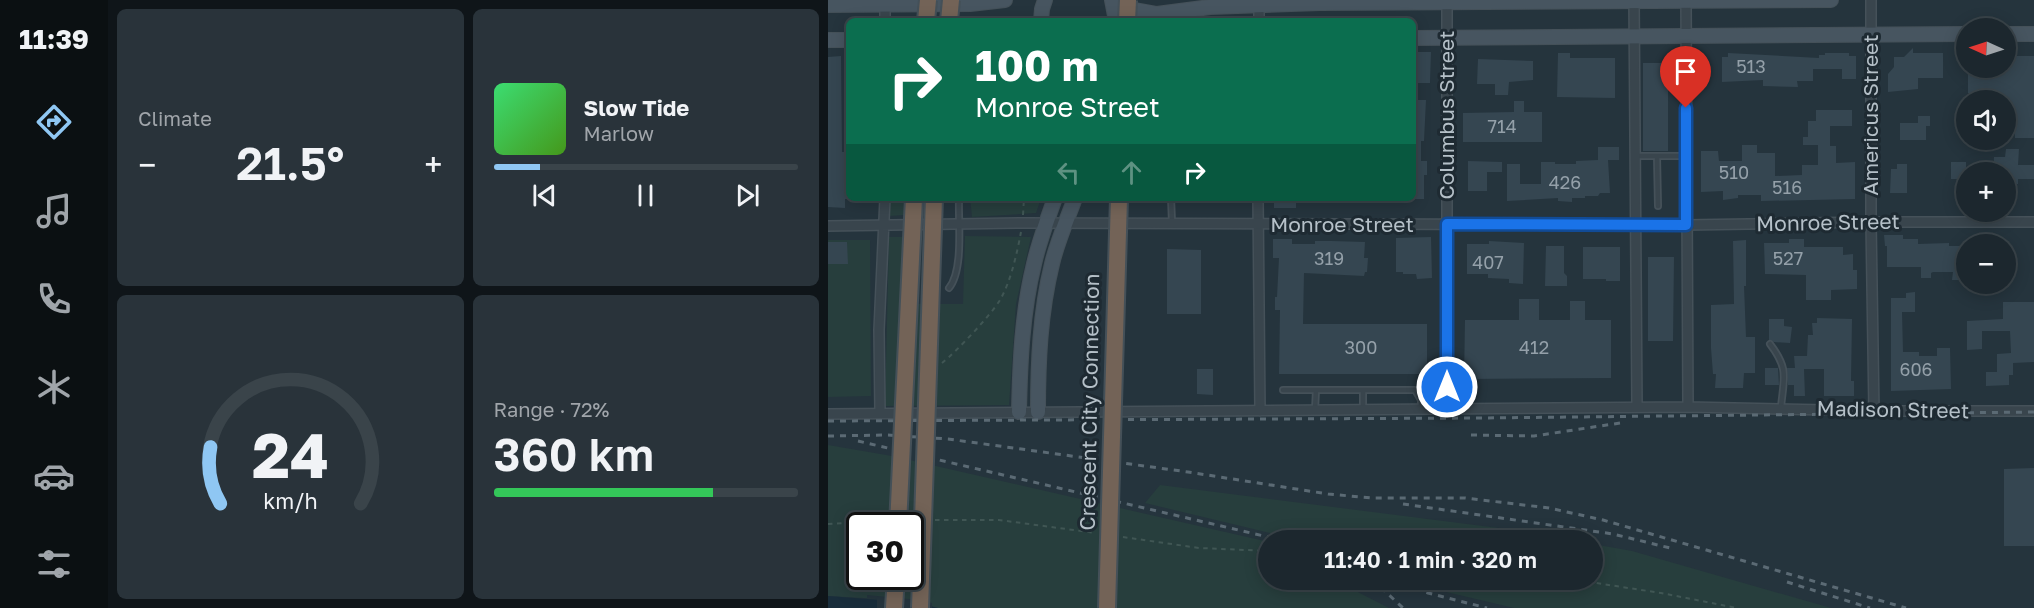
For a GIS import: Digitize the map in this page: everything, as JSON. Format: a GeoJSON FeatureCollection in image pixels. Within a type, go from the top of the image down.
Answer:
{"type":"FeatureCollection","features":[{"type":"Feature","properties":{"kind":"highway"},"geometry":{"type":"LineString","coordinates":[[926,18],[928,0]]}},
{"type":"Feature","properties":{"kind":"highway"},"geometry":{"type":"LineString","coordinates":[[949,18],[951,0]]}},
{"type":"Feature","properties":{"kind":"highway"},"geometry":{"type":"LineString","coordinates":[[1127,18],[1128,0]]}},
{"type":"Feature","properties":{"kind":"highway"},"geometry":{"type":"LineString","coordinates":[[894,512],[914,201]]}},
{"type":"Feature","properties":{"kind":"highway"},"geometry":{"type":"LineString","coordinates":[[920,608],[934,201]]}},
{"type":"Feature","properties":{"kind":"highway","name":"Crescent City Connection"},"geometry":{"type":"LineString","coordinates":[[1107,608],[1119,201]]}},
{"type":"Feature","properties":{"kind":"highway"},"geometry":{"type":"LineString","coordinates":[[894,608],[895,590]]}},
{"type":"Feature","properties":{"kind":"main road"},"geometry":{"type":"LineString","coordinates":[[828,5],[885,2],[970,4],[1005,0]]}},
{"type":"Feature","properties":{"kind":"main road"},"geometry":{"type":"LineString","coordinates":[[1041,18],[1045,0]]}},
{"type":"Feature","properties":{"kind":"main road"},"geometry":{"type":"LineString","coordinates":[[1112,0],[1124,8],[1157,14],[1259,2],[1831,0]]}},
{"type":"Feature","properties":{"kind":"main road"},"geometry":{"type":"LineString","coordinates":[[1112,0],[1116,18]]}},
{"type":"Feature","properties":{"kind":"main road"},"geometry":{"type":"LineString","coordinates":[[1416,38],[1956,34]]}},
{"type":"Feature","properties":{"kind":"main road"},"geometry":{"type":"LineString","coordinates":[[2016,34],[2034,34]]}},
{"type":"Feature","properties":{"kind":"main road"},"geometry":{"type":"LineString","coordinates":[[828,40],[846,39]]}},
{"type":"Feature","properties":{"kind":"main road"},"geometry":{"type":"LineString","coordinates":[[1019,412],[1025,307],[1034,263],[1054,201]]}},
{"type":"Feature","properties":{"kind":"main road"},"geometry":{"type":"LineString","coordinates":[[1038,412],[1038,350],[1045,301],[1052,262],[1074,201]]}},
{"type":"Feature","properties":{"kind":"street","name":"Americus Street"},"geometry":{"type":"LineString","coordinates":[[1871,0],[1874,411]]}},
{"type":"Feature","properties":{"kind":"street","name":"Columbus Street"},"geometry":{"type":"LineString","coordinates":[[1446,1],[1447,410]]}},
{"type":"Feature","properties":{"kind":"street"},"geometry":{"type":"LineString","coordinates":[[1634,1],[1637,407]]}},
{"type":"Feature","properties":{"kind":"street"},"geometry":{"type":"LineString","coordinates":[[1686,1],[1688,407]]}},
{"type":"Feature","properties":{"kind":"street"},"geometry":{"type":"LineString","coordinates":[[885,2],[885,18]]}},
{"type":"Feature","properties":{"kind":"street"},"geometry":{"type":"LineString","coordinates":[[1259,2],[1259,18]]}},
{"type":"Feature","properties":{"kind":"street"},"geometry":{"type":"LineString","coordinates":[[880,414],[879,330],[885,201]]}},
{"type":"Feature","properties":{"kind":"street"},"geometry":{"type":"LineString","coordinates":[[1258,201],[1260,411]]}},
{"type":"Feature","properties":{"kind":"street","name":"Monroe Street"},"geometry":{"type":"LineString","coordinates":[[828,226],[1023,223],[1066,225],[1686,225],[2034,222]]}},
{"type":"Feature","properties":{"kind":"street","name":"Madison Street"},"geometry":{"type":"LineString","coordinates":[[828,414],[1637,407],[2034,411]]}},
{"type":"Feature","properties":{"kind":"lane"},"geometry":{"type":"LineString","coordinates":[[1636,156],[1686,156]]}},
{"type":"Feature","properties":{"kind":"lane"},"geometry":{"type":"LineString","coordinates":[[1657,156],[1658,206]]}},
{"type":"Feature","properties":{"kind":"lane"},"geometry":{"type":"LineString","coordinates":[[949,288],[955,281],[958,261],[958,201]]}},
{"type":"Feature","properties":{"kind":"lane"},"geometry":{"type":"LineString","coordinates":[[1171,201],[1172,225]]}},
{"type":"Feature","properties":{"kind":"lane"},"geometry":{"type":"LineString","coordinates":[[1770,344],[1785,369],[1781,407]]}},
{"type":"Feature","properties":{"kind":"lane"},"geometry":{"type":"LineString","coordinates":[[1283,390],[1415,390],[1421,400],[1421,410]]}},
{"type":"Feature","properties":{"kind":"lane"},"geometry":{"type":"LineString","coordinates":[[1315,410],[1316,390]]}},
{"type":"Feature","properties":{"kind":"lane"},"geometry":{"type":"LineString","coordinates":[[1363,390],[1363,410]]}},
{"type":"Feature","properties":{"kind":"path"},"geometry":{"type":"LineString","coordinates":[[939,365],[972,333],[1000,300],[1017,255],[1023,223],[1024,201]]}},
{"type":"Feature","properties":{"kind":"path"},"geometry":{"type":"LineString","coordinates":[[934,520],[999,520],[1105,535]]}},
{"type":"Feature","properties":{"kind":"path"},"geometry":{"type":"LineString","coordinates":[[828,524],[846,524]]}},
{"type":"Feature","properties":{"kind":"path"},"geometry":{"type":"LineString","coordinates":[[1117,536],[1199,548],[1258,551]]}},
{"type":"Feature","properties":{"kind":"path"},"geometry":{"type":"LineString","coordinates":[[1603,584],[1671,594],[1737,608]]}},
{"type":"Feature","properties":{"kind":"green space"},"geometry":{"type":"Polygon","coordinates":[[[889,201],[905,201],[904,215],[889,216],[889,201]]]}},
{"type":"Feature","properties":{"kind":"green space"},"geometry":{"type":"Polygon","coordinates":[[[970,201],[1040,201],[1036,213],[972,217],[970,201]]]}},
{"type":"Feature","properties":{"kind":"green space"},"geometry":{"type":"Polygon","coordinates":[[[965,236],[1031,237],[1016,304],[1009,405],[885,406],[889,237],[906,237],[903,304],[963,304],[965,236]]]}},
{"type":"Feature","properties":{"kind":"green space"},"geometry":{"type":"Polygon","coordinates":[[[828,240],[870,240],[871,396],[828,397],[828,240]]]}},
{"type":"Feature","properties":{"kind":"green space"},"geometry":{"type":"Polygon","coordinates":[[[828,445],[892,456],[1258,539],[1258,590],[1354,590],[1389,608],[933,608],[880,599],[828,596],[828,445]]]}},
{"type":"Feature","properties":{"kind":"green space"},"geometry":{"type":"Polygon","coordinates":[[[1160,485],[1514,530],[1258,530],[1145,503],[1160,485]]]}},
{"type":"Feature","properties":{"kind":"green space"},"geometry":{"type":"Polygon","coordinates":[[[1603,546],[1632,551],[1831,608],[1514,608],[1438,590],[1603,590],[1603,546]]]}},
{"type":"Feature","properties":{"kind":"water"},"geometry":{"type":"Polygon","coordinates":[[[828,596],[919,603],[938,608],[828,608],[828,596]]]}},
{"type":"Feature","properties":{"kind":"pier"},"geometry":{"type":"Polygon","coordinates":[[[867,595],[920,600],[932,603],[932,608],[877,608],[877,599],[867,598],[867,595]]]}},
{"type":"Feature","properties":{"kind":"building"},"geometry":{"type":"Polygon","coordinates":[[[1913,48],[1913,53],[1943,53],[1943,78],[1918,78],[1918,89],[1888,92],[1888,74],[1894,67],[1894,57],[1904,57],[1913,48]]]}},
{"type":"Feature","properties":{"kind":"building"},"geometry":{"type":"Polygon","coordinates":[[[1416,52],[1431,52],[1430,83],[1416,83],[1416,52]]]}},
{"type":"Feature","properties":{"kind":"building"},"geometry":{"type":"Polygon","coordinates":[[[1558,53],[1570,53],[1570,58],[1615,58],[1615,98],[1557,97],[1558,53]]]}},
{"type":"Feature","properties":{"kind":"building"},"geometry":{"type":"Polygon","coordinates":[[[1728,53],[1819,58],[1819,55],[1825,55],[1825,53],[1849,53],[1849,56],[1856,56],[1856,79],[1842,79],[1842,69],[1813,69],[1813,81],[1797,81],[1798,87],[1763,86],[1763,80],[1722,82],[1722,57],[1728,57],[1728,53]]]}},
{"type":"Feature","properties":{"kind":"building"},"geometry":{"type":"Polygon","coordinates":[[[841,56],[842,152],[846,152],[845,208],[828,207],[828,57],[841,56]]]}},
{"type":"Feature","properties":{"kind":"building"},"geometry":{"type":"Polygon","coordinates":[[[2016,56],[2034,56],[2034,138],[2016,138],[2016,90],[1968,90],[1968,78],[2016,78],[2016,56]]]}},
{"type":"Feature","properties":{"kind":"building"},"geometry":{"type":"Polygon","coordinates":[[[1478,59],[1533,61],[1533,80],[1509,82],[1508,95],[1495,95],[1495,84],[1477,84],[1478,59]]]}},
{"type":"Feature","properties":{"kind":"building"},"geometry":{"type":"Polygon","coordinates":[[[1643,63],[1668,63],[1668,151],[1643,151],[1643,63]]]}},
{"type":"Feature","properties":{"kind":"building"},"geometry":{"type":"Polygon","coordinates":[[[1416,100],[1426,100],[1424,141],[1421,141],[1421,161],[1427,161],[1427,175],[1424,175],[1424,199],[1416,199],[1416,100]]]}},
{"type":"Feature","properties":{"kind":"building"},"geometry":{"type":"Polygon","coordinates":[[[1514,101],[1524,101],[1524,112],[1542,112],[1542,142],[1463,142],[1463,113],[1514,112],[1514,101]]]}},
{"type":"Feature","properties":{"kind":"building"},"geometry":{"type":"Polygon","coordinates":[[[1816,110],[1852,110],[1852,126],[1830,126],[1830,146],[1836,146],[1836,163],[1855,162],[1855,199],[1761,201],[1761,195],[1738,195],[1738,198],[1723,200],[1723,191],[1701,192],[1701,151],[1718,151],[1719,161],[1742,161],[1742,145],[1757,145],[1757,153],[1775,153],[1775,176],[1802,175],[1802,165],[1818,165],[1818,145],[1803,145],[1803,137],[1808,137],[1808,121],[1816,121],[1816,110]]]}},
{"type":"Feature","properties":{"kind":"building"},"geometry":{"type":"Polygon","coordinates":[[[1918,116],[1930,116],[1930,126],[1926,126],[1926,140],[1900,140],[1900,123],[1918,123],[1918,116]]]}},
{"type":"Feature","properties":{"kind":"building"},"geometry":{"type":"Polygon","coordinates":[[[1598,147],[1619,147],[1619,160],[1608,160],[1610,193],[1572,198],[1572,202],[1558,201],[1558,198],[1507,201],[1507,164],[1520,164],[1520,184],[1541,184],[1541,162],[1576,164],[1576,161],[1598,160],[1598,147]]]}},
{"type":"Feature","properties":{"kind":"building"},"geometry":{"type":"Polygon","coordinates":[[[2019,149],[2018,165],[2034,165],[2034,179],[2018,179],[2018,184],[2016,184],[2016,162],[1994,162],[1994,157],[2005,157],[2006,150],[2019,149]]]}},
{"type":"Feature","properties":{"kind":"building"},"geometry":{"type":"Polygon","coordinates":[[[1468,161],[1502,162],[1502,172],[1487,172],[1487,191],[1468,191],[1468,161]]]}},
{"type":"Feature","properties":{"kind":"building"},"geometry":{"type":"Polygon","coordinates":[[[1951,162],[1956,162],[1956,179],[1951,179],[1951,162]]]}},
{"type":"Feature","properties":{"kind":"building"},"geometry":{"type":"Polygon","coordinates":[[[1897,164],[1907,164],[1907,193],[1890,193],[1891,169],[1897,169],[1897,164]]]}},
{"type":"Feature","properties":{"kind":"building"},"geometry":{"type":"Polygon","coordinates":[[[1274,201],[1296,201],[1296,208],[1274,208],[1274,201]]]}},
{"type":"Feature","properties":{"kind":"building"},"geometry":{"type":"Polygon","coordinates":[[[1884,235],[1903,235],[1903,239],[1918,239],[1918,244],[1949,243],[1949,246],[1956,246],[1956,280],[1952,280],[1953,272],[1933,272],[1931,278],[1921,278],[1921,267],[1887,267],[1887,246],[1885,246],[1884,235]]]}},
{"type":"Feature","properties":{"kind":"building"},"geometry":{"type":"Polygon","coordinates":[[[1431,237],[1432,278],[1417,279],[1416,274],[1396,272],[1396,238],[1431,237]]]}},
{"type":"Feature","properties":{"kind":"building"},"geometry":{"type":"Polygon","coordinates":[[[1273,239],[1292,239],[1292,244],[1315,244],[1315,241],[1365,242],[1364,258],[1368,258],[1367,272],[1364,276],[1304,273],[1303,324],[1427,324],[1427,374],[1279,374],[1280,310],[1275,310],[1275,297],[1277,297],[1279,258],[1273,258],[1273,239]]]}},
{"type":"Feature","properties":{"kind":"building"},"geometry":{"type":"Polygon","coordinates":[[[1789,239],[1804,239],[1804,247],[1843,247],[1843,255],[1853,254],[1853,270],[1857,270],[1857,289],[1831,290],[1831,300],[1806,300],[1806,275],[1765,274],[1764,243],[1789,243],[1789,239]]]}},
{"type":"Feature","properties":{"kind":"building"},"geometry":{"type":"Polygon","coordinates":[[[1746,240],[1746,286],[1744,286],[1746,337],[1755,337],[1755,373],[1744,373],[1743,388],[1715,388],[1716,374],[1713,374],[1711,348],[1711,305],[1734,304],[1733,241],[1746,240]]]}},
{"type":"Feature","properties":{"kind":"building"},"geometry":{"type":"Polygon","coordinates":[[[1489,241],[1524,243],[1523,284],[1509,283],[1509,279],[1488,278],[1488,274],[1467,274],[1467,244],[1489,244],[1489,241]]]}},
{"type":"Feature","properties":{"kind":"building"},"geometry":{"type":"Polygon","coordinates":[[[828,242],[847,242],[848,264],[828,264],[828,242]]]}},
{"type":"Feature","properties":{"kind":"building"},"geometry":{"type":"Polygon","coordinates":[[[1546,246],[1564,246],[1564,273],[1567,276],[1567,286],[1545,286],[1546,246]]]}},
{"type":"Feature","properties":{"kind":"building"},"geometry":{"type":"Polygon","coordinates":[[[1583,247],[1620,247],[1620,281],[1583,279],[1583,247]]]}},
{"type":"Feature","properties":{"kind":"building"},"geometry":{"type":"Polygon","coordinates":[[[1167,249],[1201,250],[1201,314],[1167,314],[1167,249]]]}},
{"type":"Feature","properties":{"kind":"building"},"geometry":{"type":"Polygon","coordinates":[[[1648,257],[1674,257],[1673,341],[1648,341],[1648,257]]]}},
{"type":"Feature","properties":{"kind":"building"},"geometry":{"type":"Polygon","coordinates":[[[1915,292],[1915,312],[1902,312],[1903,352],[1919,352],[1919,356],[1937,356],[1937,348],[1950,348],[1951,389],[1891,391],[1891,298],[1906,298],[1906,293],[1915,292]]]}},
{"type":"Feature","properties":{"kind":"building"},"geometry":{"type":"Polygon","coordinates":[[[1519,299],[1539,299],[1539,320],[1570,320],[1570,301],[1585,301],[1585,320],[1611,320],[1611,378],[1464,379],[1465,320],[1519,320],[1519,299]]]}},
{"type":"Feature","properties":{"kind":"building"},"geometry":{"type":"Polygon","coordinates":[[[2003,302],[2034,302],[2034,362],[2013,363],[2013,375],[2009,375],[2009,385],[1986,386],[1986,372],[1997,372],[1997,354],[2011,353],[2010,331],[1982,331],[1982,349],[1967,350],[1967,321],[2003,319],[2003,302]]]}},
{"type":"Feature","properties":{"kind":"building"},"geometry":{"type":"Polygon","coordinates":[[[1817,318],[1852,319],[1851,381],[1854,381],[1854,396],[1824,396],[1824,369],[1804,369],[1805,396],[1794,396],[1794,385],[1788,385],[1787,368],[1795,368],[1794,356],[1807,356],[1808,335],[1813,335],[1812,323],[1817,323],[1817,318]]]}},
{"type":"Feature","properties":{"kind":"building"},"geometry":{"type":"Polygon","coordinates":[[[1769,319],[1784,319],[1784,326],[1792,327],[1790,343],[1769,340],[1769,319]]]}},
{"type":"Feature","properties":{"kind":"building"},"geometry":{"type":"Polygon","coordinates":[[[1765,368],[1778,368],[1779,385],[1765,385],[1765,368]]]}},
{"type":"Feature","properties":{"kind":"building"},"geometry":{"type":"Polygon","coordinates":[[[1197,369],[1213,369],[1213,395],[1197,394],[1197,369]]]}},
{"type":"Feature","properties":{"kind":"building"},"geometry":{"type":"Polygon","coordinates":[[[2034,468],[2034,546],[2004,546],[2004,469],[2034,468]]]}},
{"type":"Feature","properties":{"kind":"railway"},"geometry":{"type":"LineString","coordinates":[[828,421],[1482,418],[2034,412]]}},
{"type":"Feature","properties":{"kind":"railway"},"geometry":{"type":"LineString","coordinates":[[1471,435],[1534,436],[1620,423]]}},
{"type":"Feature","properties":{"kind":"railway"},"geometry":{"type":"LineString","coordinates":[[828,436],[887,435],[948,439],[1328,494],[1372,498],[1465,498],[1549,508],[1603,520],[1906,608]]}},
{"type":"Feature","properties":{"kind":"railway"},"geometry":{"type":"LineString","coordinates":[[858,441],[1258,535]]}},
{"type":"Feature","properties":{"kind":"railway"},"geometry":{"type":"LineString","coordinates":[[1403,504],[1613,534],[1670,548]]}},
{"type":"Feature","properties":{"kind":"railway"},"geometry":{"type":"LineString","coordinates":[[1787,582],[1870,608]]}},
{"type":"Feature","properties":{"kind":"railway"},"geometry":{"type":"LineString","coordinates":[[1384,590],[1403,608]]}},
{"type":"Feature","properties":{"kind":"railway"},"geometry":{"type":"LineString","coordinates":[[1420,590],[1487,608]]}},
{"type":"Feature","properties":{"kind":"route"},"geometry":{"type":"LineString","coordinates":[[1447,387],[1447,224],[1686,225],[1686,108]]}}]}
